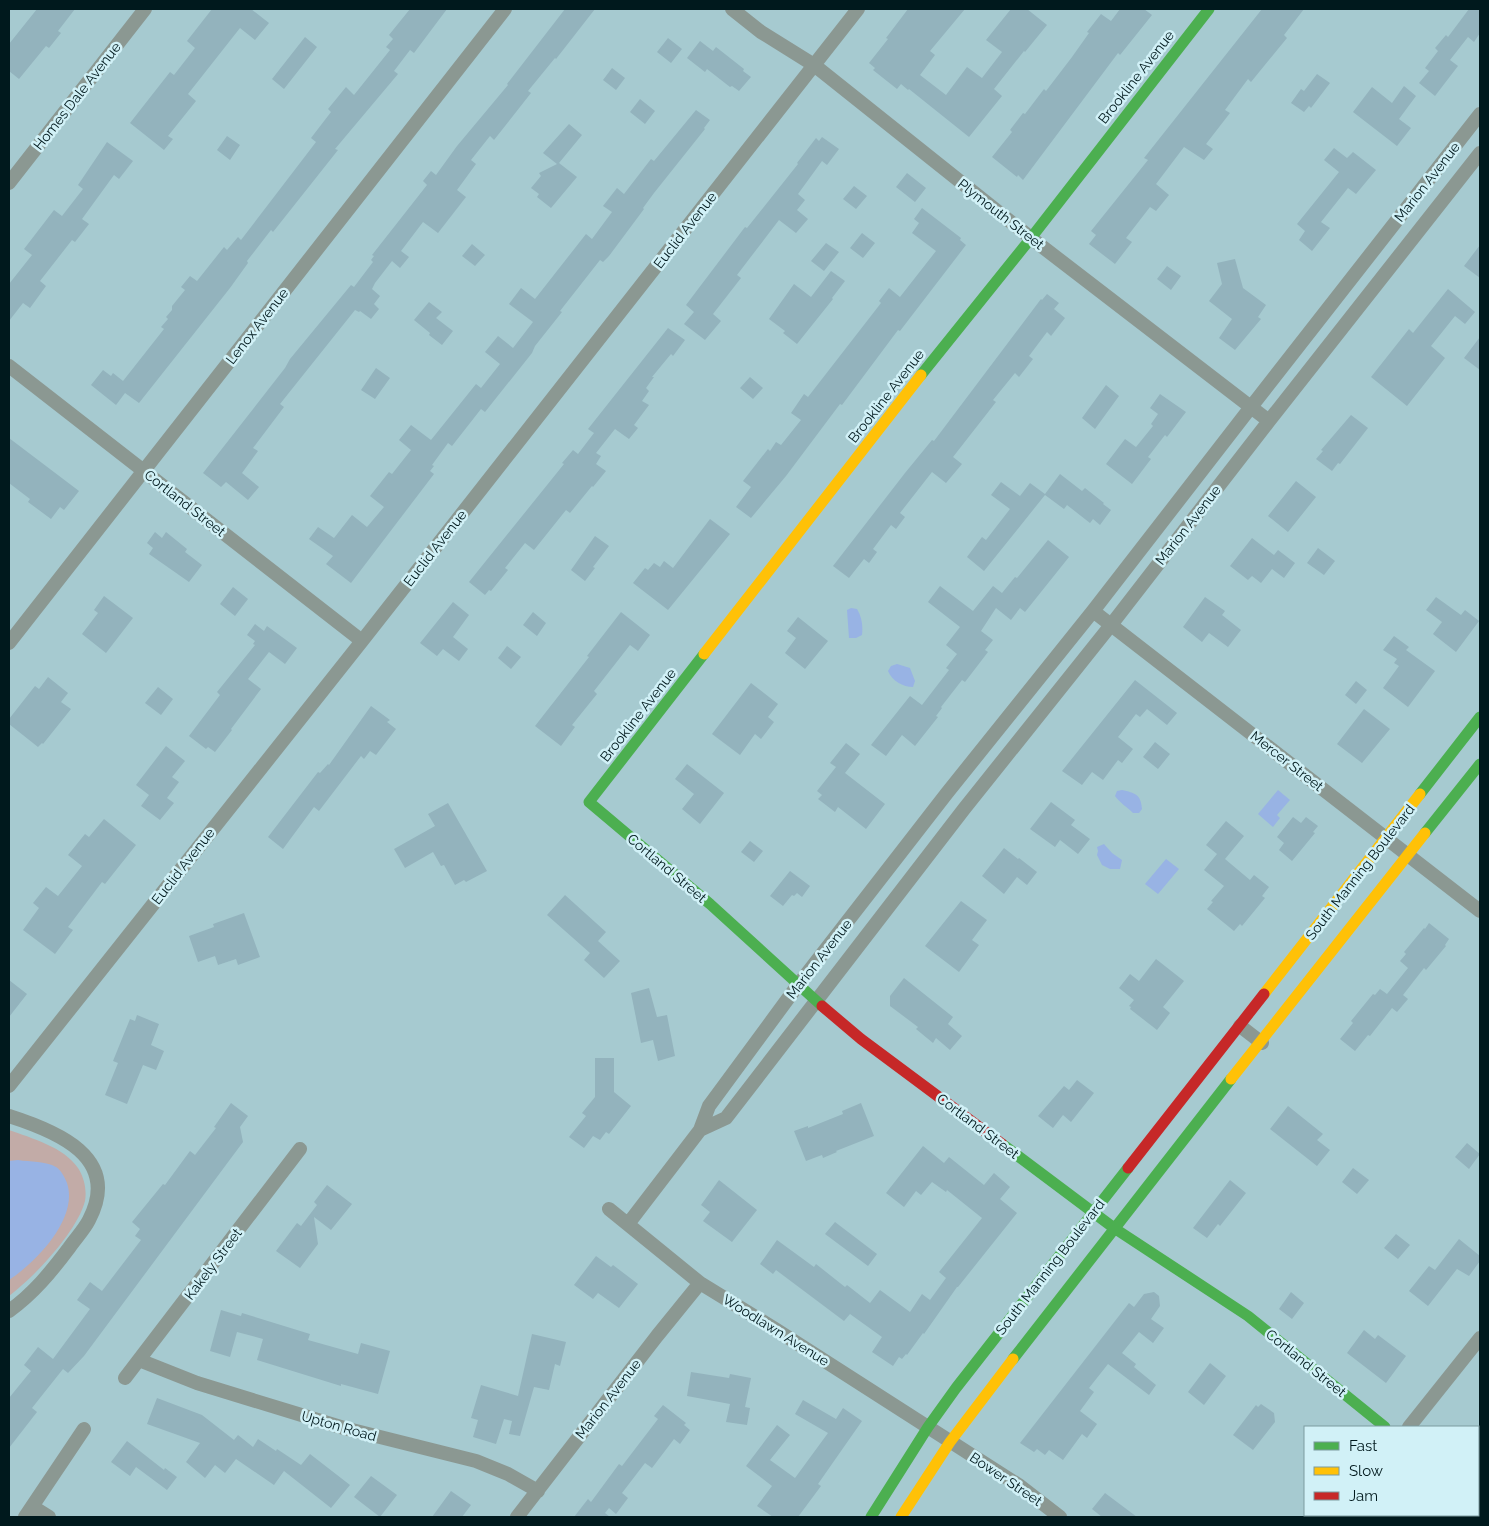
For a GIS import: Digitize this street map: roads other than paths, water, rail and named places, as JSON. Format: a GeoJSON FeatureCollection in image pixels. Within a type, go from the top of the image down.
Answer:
{"type":"FeatureCollection","features":[{"type":"Feature","properties":{"kind":"street","name":"Homes Dale Avenue"},"geometry":{"type":"LineString","coordinates":[[9,183],[145,9]]}},
{"type":"Feature","properties":{"kind":"street","name":"Lenox Avenue"},"geometry":{"type":"LineString","coordinates":[[9,643],[399,142],[505,9]]}},
{"type":"Feature","properties":{"kind":"street","name":"Plymouth Street"},"geometry":{"type":"LineString","coordinates":[[732,9],[761,32],[814,65],[1031,238],[1269,421]]}},
{"type":"Feature","properties":{"kind":"street","name":"Euclid Avenue"},"geometry":{"type":"LineString","coordinates":[[9,1086],[362,641],[858,9]]}},
{"type":"Feature","properties":{"kind":"street","name":"Brookline Avenue"},"geometry":{"type":"LineString","coordinates":[[589,802],[942,348],[1031,238],[1209,9]]}},
{"type":"Feature","properties":{"kind":"street","name":"Marion Avenue"},"geometry":{"type":"LineString","coordinates":[[628,1224],[700,1130],[709,1106],[798,985],[947,793],[1093,611],[1480,114]]}},
{"type":"Feature","properties":{"kind":"street","name":"Marion Avenue"},"geometry":{"type":"LineString","coordinates":[[700,1130],[726,1118],[964,809],[1111,625],[1480,153]]}},
{"type":"Feature","properties":{"kind":"street","name":"Marion Avenue"},"geometry":{"type":"LineString","coordinates":[[1393,226],[1412,241]]}},
{"type":"Feature","properties":{"kind":"street","name":"Cortland Street"},"geometry":{"type":"LineString","coordinates":[[9,366],[362,641]]}},
{"type":"Feature","properties":{"kind":"street","name":"Mercer Street"},"geometry":{"type":"LineString","coordinates":[[1093,611],[1480,910]]}},
{"type":"Feature","properties":{"kind":"street","name":"South Manning Boulevard"},"geometry":{"type":"LineString","coordinates":[[871,1517],[928,1427],[956,1388],[1480,717]]}},
{"type":"Feature","properties":{"kind":"street","name":"South Manning Boulevard"},"geometry":{"type":"LineString","coordinates":[[901,1517],[950,1442],[1114,1228],[1262,1043],[1480,764]]}},
{"type":"Feature","properties":{"kind":"street"},"geometry":{"type":"LineString","coordinates":[[947,793],[964,809]]}},
{"type":"Feature","properties":{"kind":"street","name":"Cortland Street"},"geometry":{"type":"LineString","coordinates":[[589,802],[710,904],[798,985],[861,1039],[1114,1228],[1248,1316],[1384,1426]]}},
{"type":"Feature","properties":{"kind":"street"},"geometry":{"type":"LineString","coordinates":[[1240,1026],[1262,1043]]}},
{"type":"Feature","properties":{"kind":"street"},"geometry":{"type":"LineString","coordinates":[[9,1116],[56,1135],[79,1148],[95,1171],[97,1193],[95,1206],[89,1221],[50,1273],[9,1311]]}},
{"type":"Feature","properties":{"kind":"street","name":"Kakely Street"},"geometry":{"type":"LineString","coordinates":[[125,1378],[300,1149]]}},
{"type":"Feature","properties":{"kind":"street","name":"Woodlawn Avenue"},"geometry":{"type":"LineString","coordinates":[[609,1209],[700,1283],[950,1442]]}},
{"type":"Feature","properties":{"kind":"street","name":"Marion Avenue"},"geometry":{"type":"LineString","coordinates":[[517,1517],[656,1336],[700,1283]]}},
{"type":"Feature","properties":{"kind":"street"},"geometry":{"type":"LineString","coordinates":[[1409,1426],[1480,1338]]}},
{"type":"Feature","properties":{"kind":"street","name":"Upton Road"},"geometry":{"type":"LineString","coordinates":[[140,1360],[197,1383],[344,1428],[476,1461],[508,1474],[538,1491]]}},
{"type":"Feature","properties":{"kind":"street"},"geometry":{"type":"LineString","coordinates":[[49,1517],[29,1512],[84,1429]]}},
{"type":"Feature","properties":{"kind":"street","name":"Bower Street"},"geometry":{"type":"LineString","coordinates":[[950,1442],[1020,1486],[1060,1517]]}},
{"type":"Feature","properties":{"kind":"water"},"geometry":{"type":"Polygon","coordinates":[[[851,608],[857,609],[862,622],[862,635],[856,638],[849,638],[847,610],[851,608]]]}},
{"type":"Feature","properties":{"kind":"water"},"geometry":{"type":"Polygon","coordinates":[[[897,664],[910,668],[915,681],[913,687],[898,683],[892,678],[888,671],[891,666],[897,664]]]}},
{"type":"Feature","properties":{"kind":"water"},"geometry":{"type":"Polygon","coordinates":[[[1122,790],[1134,793],[1139,797],[1142,809],[1139,813],[1133,813],[1115,796],[1117,791],[1122,790]]]}},
{"type":"Feature","properties":{"kind":"water"},"geometry":{"type":"Polygon","coordinates":[[[1278,790],[1290,800],[1277,815],[1280,818],[1273,827],[1258,814],[1278,790]]]}},
{"type":"Feature","properties":{"kind":"water"},"geometry":{"type":"Polygon","coordinates":[[[1104,844],[1122,860],[1120,869],[1110,869],[1102,865],[1097,855],[1097,847],[1104,844]]]}},
{"type":"Feature","properties":{"kind":"water"},"geometry":{"type":"Polygon","coordinates":[[[1166,859],[1179,869],[1158,894],[1145,884],[1166,859]]]}},
{"type":"Feature","properties":{"kind":"water"},"geometry":{"type":"Polygon","coordinates":[[[18,1160],[43,1163],[56,1167],[67,1183],[69,1197],[67,1211],[52,1239],[31,1263],[9,1280],[9,1161],[18,1160]]]}}]}
